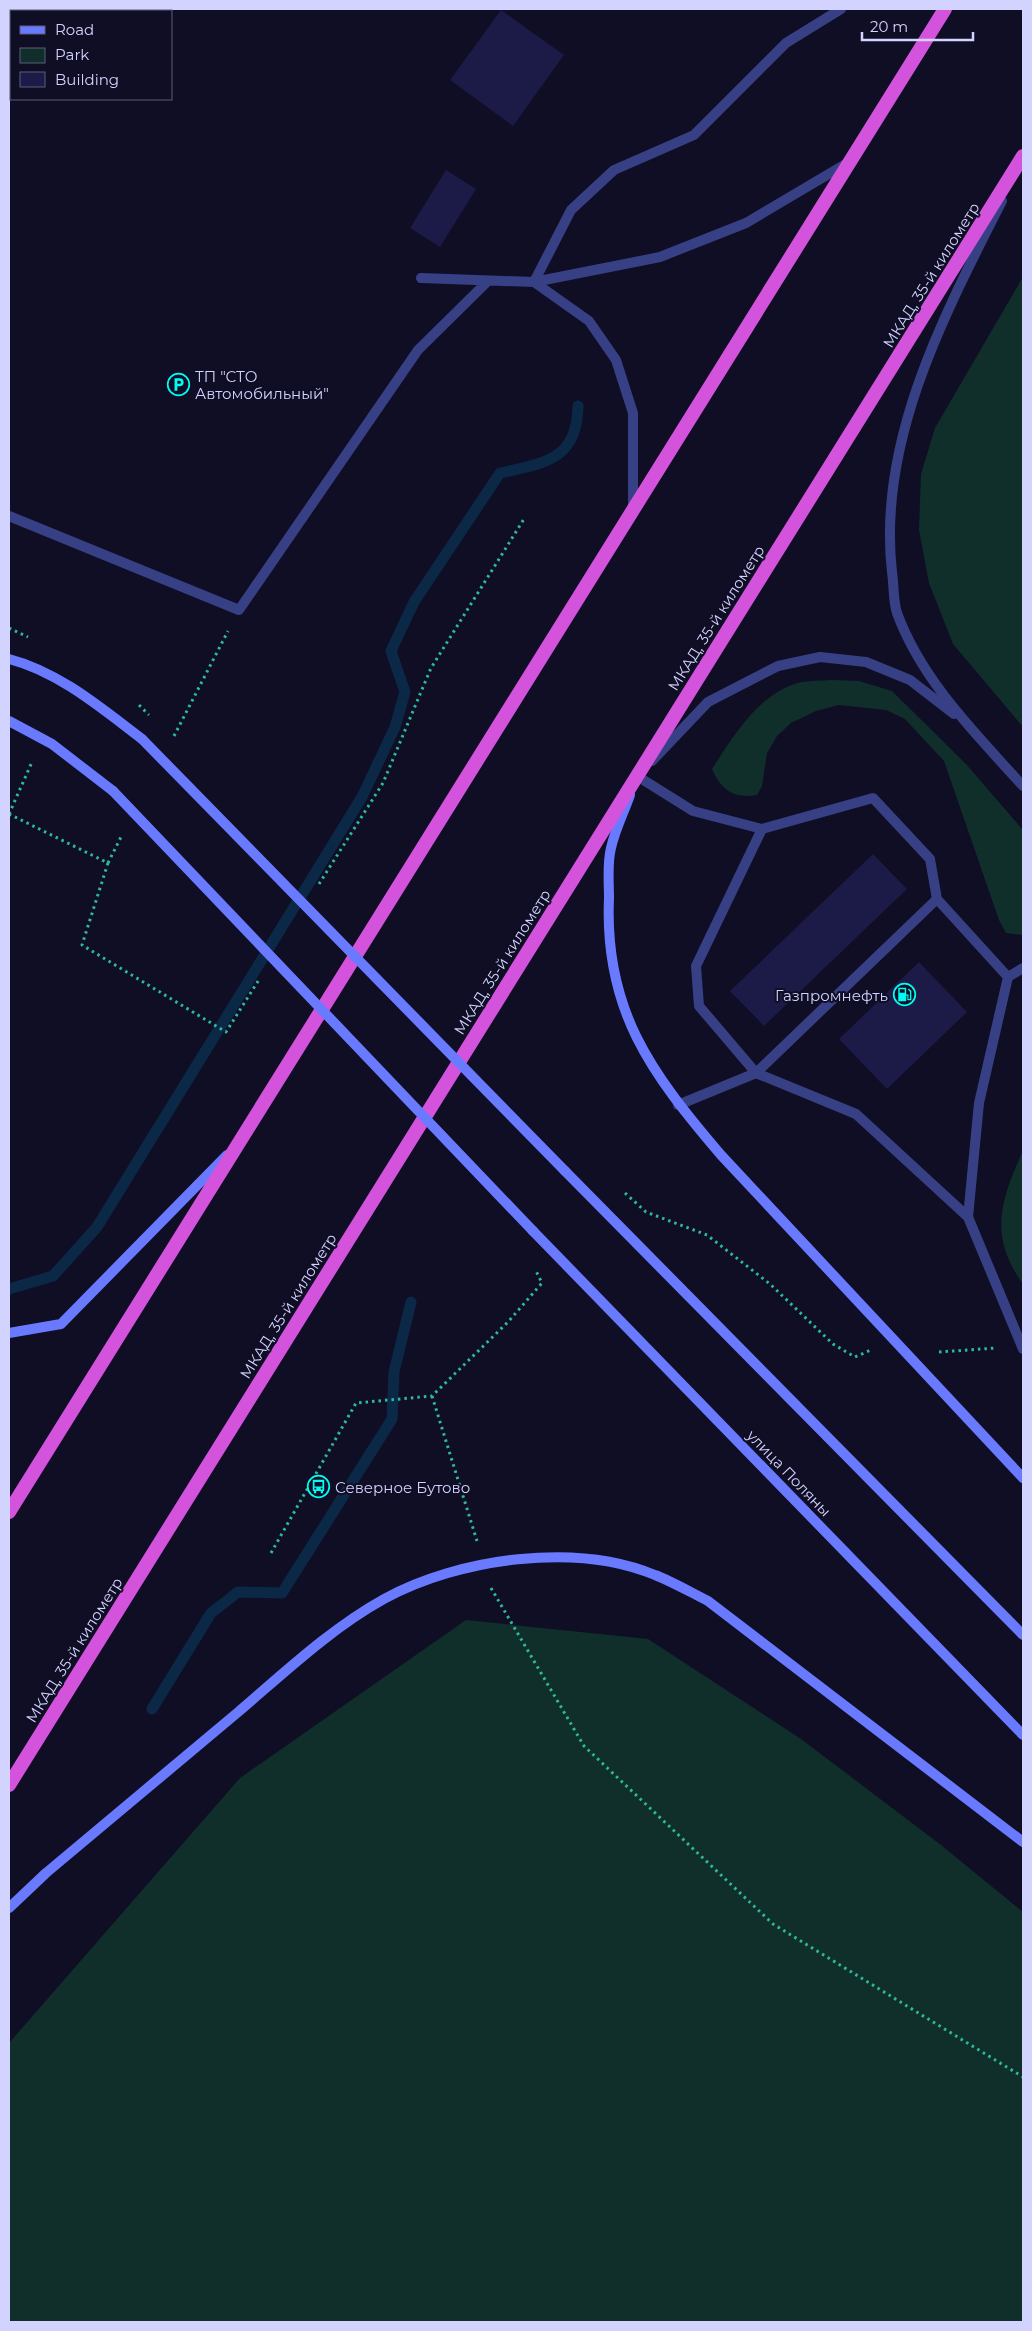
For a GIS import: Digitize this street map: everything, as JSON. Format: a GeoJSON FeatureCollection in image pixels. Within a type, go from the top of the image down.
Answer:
{"type":"FeatureCollection","features":[{"type":"Feature","properties":{"kind":"highway"},"geometry":{"type":"LineString","coordinates":[[9,1512],[945,9]]}},
{"type":"Feature","properties":{"kind":"highway","name":"МКАД, 35-й километр"},"geometry":{"type":"LineString","coordinates":[[9,1785],[1023,157]]}},
{"type":"Feature","properties":{"kind":"main road"},"geometry":{"type":"LineString","coordinates":[[9,659],[23,662],[72,687],[142,739],[565,1171],[1023,1634]]}},
{"type":"Feature","properties":{"kind":"main road","name":"улица Поляны"},"geometry":{"type":"LineString","coordinates":[[9,721],[52,744],[113,791],[533,1231],[1023,1735]]}},
{"type":"Feature","properties":{"kind":"main road"},"geometry":{"type":"LineString","coordinates":[[637,776],[611,849],[607,924],[618,998],[644,1055],[678,1105],[721,1155],[1023,1478]]}},
{"type":"Feature","properties":{"kind":"main road"},"geometry":{"type":"LineString","coordinates":[[9,1333],[61,1324],[240,1141]]}},
{"type":"Feature","properties":{"kind":"main road"},"geometry":{"type":"LineString","coordinates":[[9,1908],[46,1873],[331,1634],[384,1599],[440,1576],[484,1565],[555,1556],[604,1561],[654,1574],[708,1601],[1023,1842]]}},
{"type":"Feature","properties":{"kind":"street"},"geometry":{"type":"LineString","coordinates":[[534,282],[571,210],[614,170],[694,135],[786,43],[841,9]]}},
{"type":"Feature","properties":{"kind":"street"},"geometry":{"type":"LineString","coordinates":[[1023,157],[958,289],[914,397],[893,475],[889,543],[897,612],[924,668],[964,721],[1023,786]]}},
{"type":"Feature","properties":{"kind":"street"},"geometry":{"type":"LineString","coordinates":[[421,278],[534,282],[660,257],[746,223],[850,162]]}},
{"type":"Feature","properties":{"kind":"street"},"geometry":{"type":"LineString","coordinates":[[9,516],[239,610],[418,350],[488,281]]}},
{"type":"Feature","properties":{"kind":"street"},"geometry":{"type":"LineString","coordinates":[[534,282],[589,322],[616,360],[633,413],[633,509]]}},
{"type":"Feature","properties":{"kind":"street"},"geometry":{"type":"LineString","coordinates":[[964,721],[910,680],[866,662],[820,657],[778,666],[708,702],[637,776],[693,811],[762,829],[873,798],[930,858],[937,899],[1008,977]]}},
{"type":"Feature","properties":{"kind":"street"},"geometry":{"type":"LineString","coordinates":[[762,829],[696,966],[699,1006],[756,1073],[856,1114],[968,1216],[1022,1348]]}},
{"type":"Feature","properties":{"kind":"street"},"geometry":{"type":"LineString","coordinates":[[678,1105],[756,1073],[937,899]]}},
{"type":"Feature","properties":{"kind":"street"},"geometry":{"type":"LineString","coordinates":[[968,1216],[979,1103],[1008,977],[1023,968]]}},
{"type":"Feature","properties":{"kind":"path"},"geometry":{"type":"LineString","coordinates":[[315,891],[383,782],[431,668],[524,519]]}},
{"type":"Feature","properties":{"kind":"path"},"geometry":{"type":"LineString","coordinates":[[32,761],[9,814],[108,863],[82,945],[188,1011],[226,1032],[263,974]]}},
{"type":"Feature","properties":{"kind":"path"},"geometry":{"type":"LineString","coordinates":[[618,1187],[646,1212],[707,1235],[770,1284],[833,1344],[855,1357],[874,1349],[907,1354],[1022,1348]]}},
{"type":"Feature","properties":{"kind":"path"},"geometry":{"type":"LineString","coordinates":[[271,1553],[356,1403],[409,1400],[432,1396],[508,1322],[542,1283]]}},
{"type":"Feature","properties":{"kind":"path"},"geometry":{"type":"LineString","coordinates":[[432,1396],[489,1585],[584,1746],[772,1924],[1023,2077]]}},
{"type":"Feature","properties":{"kind":"green space"},"geometry":{"type":"Polygon","coordinates":[[[1023,277],[1023,727],[953,644],[929,583],[919,530],[921,474],[935,428],[1023,277]]]}},
{"type":"Feature","properties":{"kind":"green space"},"geometry":{"type":"Polygon","coordinates":[[[833,680],[859,681],[892,691],[966,764],[1023,830],[1023,935],[1006,933],[999,920],[944,761],[905,719],[886,710],[839,705],[816,711],[791,723],[777,736],[767,753],[762,786],[757,795],[742,796],[724,788],[712,769],[738,731],[759,707],[784,689],[798,683],[833,680]]]}},
{"type":"Feature","properties":{"kind":"green space"},"geometry":{"type":"Polygon","coordinates":[[[1023,1151],[1023,1284],[1005,1250],[1002,1218],[1009,1185],[1023,1151]]]}},
{"type":"Feature","properties":{"kind":"green space"},"geometry":{"type":"Polygon","coordinates":[[[466,1620],[648,1639],[801,1739],[941,1845],[1023,1912],[1023,2322],[9,2322],[9,2043],[240,1778],[466,1620]]]}},
{"type":"Feature","properties":{"kind":"building"},"geometry":{"type":"Polygon","coordinates":[[[501,10],[564,55],[513,126],[450,80],[501,10]]]}},
{"type":"Feature","properties":{"kind":"building"},"geometry":{"type":"Polygon","coordinates":[[[446,170],[476,189],[440,247],[410,228],[446,170]]]}},
{"type":"Feature","properties":{"kind":"building"},"geometry":{"type":"Polygon","coordinates":[[[873,854],[907,889],[764,1026],[730,991],[873,854]]]}},
{"type":"Feature","properties":{"kind":"building"},"geometry":{"type":"Polygon","coordinates":[[[919,962],[967,1012],[887,1089],[839,1039],[919,962]]]}},
{"type":"Feature","properties":{"kind":"waterway"},"geometry":{"type":"LineString","coordinates":[[9,1289],[53,1276],[97,1227],[362,797],[395,727],[405,692],[391,651],[414,602],[500,473],[544,462],[556,456],[565,448],[572,438],[578,406]]}},
{"type":"Feature","properties":{"kind":"waterway"},"geometry":{"type":"LineString","coordinates":[[152,1709],[211,1613],[238,1592],[282,1593],[392,1419],[394,1372],[411,1302]]}},
{"type":"Feature","properties":{"kind":"place","name":"ТП \"СТО Автомобильный\""},"geometry":{"type":"Point","coordinates":[179,385]}},
{"type":"Feature","properties":{"kind":"place","name":"Газпромнефть"},"geometry":{"type":"Point","coordinates":[904,995]}},
{"type":"Feature","properties":{"kind":"place","name":"Северное Бутово"},"geometry":{"type":"Point","coordinates":[319,1487]}}]}
